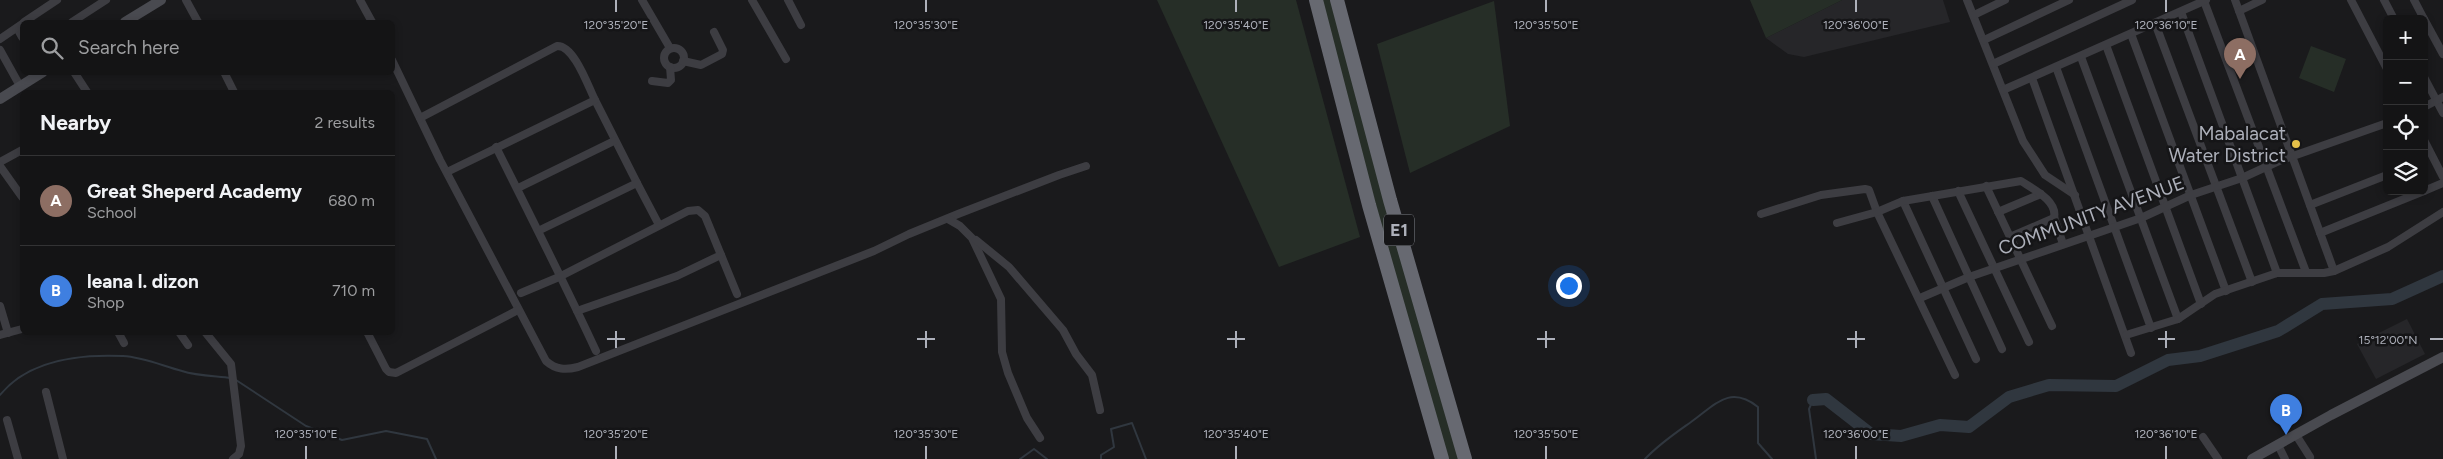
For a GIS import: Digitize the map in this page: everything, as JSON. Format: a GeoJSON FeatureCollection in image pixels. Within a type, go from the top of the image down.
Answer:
{"type":"FeatureCollection","features":[{"type":"Feature","properties":{"kind":"highway","name":"E1"},"geometry":{"type":"LineString","coordinates":[[1316,0],[1369,205],[1442,459]]}},
{"type":"Feature","properties":{"kind":"highway","name":"E1"},"geometry":{"type":"LineString","coordinates":[[1337,0],[1390,200],[1465,459]]}},
{"type":"Feature","properties":{"kind":"street"},"geometry":{"type":"LineString","coordinates":[[41,0],[45,8]]}},
{"type":"Feature","properties":{"kind":"street"},"geometry":{"type":"LineString","coordinates":[[28,20],[57,0]]}},
{"type":"Feature","properties":{"kind":"street"},"geometry":{"type":"LineString","coordinates":[[75,20],[106,0]]}},
{"type":"Feature","properties":{"kind":"street"},"geometry":{"type":"LineString","coordinates":[[128,20],[150,3],[161,0]]}},
{"type":"Feature","properties":{"kind":"street"},"geometry":{"type":"LineString","coordinates":[[186,0],[197,20]]}},
{"type":"Feature","properties":{"kind":"street"},"geometry":{"type":"LineString","coordinates":[[360,0],[371,20]]}},
{"type":"Feature","properties":{"kind":"street"},"geometry":{"type":"LineString","coordinates":[[642,0],[670,48]]}},
{"type":"Feature","properties":{"kind":"street"},"geometry":{"type":"LineString","coordinates":[[752,0],[786,59]]}},
{"type":"Feature","properties":{"kind":"street"},"geometry":{"type":"LineString","coordinates":[[788,0],[801,25]]}},
{"type":"Feature","properties":{"kind":"street"},"geometry":{"type":"LineString","coordinates":[[1967,0],[2023,141],[2045,175],[2076,196]]}},
{"type":"Feature","properties":{"kind":"street"},"geometry":{"type":"LineString","coordinates":[[1974,15],[2005,0]]}},
{"type":"Feature","properties":{"kind":"street"},"geometry":{"type":"LineString","coordinates":[[1984,40],[2069,0]]}},
{"type":"Feature","properties":{"kind":"street"},"geometry":{"type":"LineString","coordinates":[[2108,0],[2112,9]]}},
{"type":"Feature","properties":{"kind":"street"},"geometry":{"type":"LineString","coordinates":[[1993,64],[2132,0]]}},
{"type":"Feature","properties":{"kind":"street"},"geometry":{"type":"LineString","coordinates":[[2003,90],[2082,57],[2205,0],[2306,272]]}},
{"type":"Feature","properties":{"kind":"street"},"geometry":{"type":"LineString","coordinates":[[2235,0],[2334,271]]}},
{"type":"Feature","properties":{"kind":"street"},"geometry":{"type":"LineString","coordinates":[[2239,11],[2262,0]]}},
{"type":"Feature","properties":{"kind":"street"},"geometry":{"type":"LineString","coordinates":[[2352,0],[2383,61]]}},
{"type":"Feature","properties":{"kind":"street"},"geometry":{"type":"LineString","coordinates":[[2384,0],[2392,15]]}},
{"type":"Feature","properties":{"kind":"street"},"geometry":{"type":"LineString","coordinates":[[2414,0],[2422,15]]}},
{"type":"Feature","properties":{"kind":"street"},"geometry":{"type":"LineString","coordinates":[[2181,12],[2277,273]]}},
{"type":"Feature","properties":{"kind":"street"},"geometry":{"type":"LineString","coordinates":[[2155,23],[2252,282]]}},
{"type":"Feature","properties":{"kind":"street"},"geometry":{"type":"LineString","coordinates":[[0,39],[20,26]]}},
{"type":"Feature","properties":{"kind":"street"},"geometry":{"type":"LineString","coordinates":[[2428,26],[2443,54]]}},
{"type":"Feature","properties":{"kind":"street"},"geometry":{"type":"LineString","coordinates":[[683,62],[701,65],[722,54],[723,50],[714,32]]}},
{"type":"Feature","properties":{"kind":"street"},"geometry":{"type":"LineString","coordinates":[[2131,34],[2226,291]]}},
{"type":"Feature","properties":{"kind":"street"},"geometry":{"type":"LineString","coordinates":[[2106,45],[2201,304]]}},
{"type":"Feature","properties":{"kind":"street"},"geometry":{"type":"LineString","coordinates":[[420,118],[557,46],[563,46],[569,50],[614,141],[659,225]]}},
{"type":"Feature","properties":{"kind":"street"},"geometry":{"type":"LineString","coordinates":[[670,48],[675,48],[682,53],[683,62]]}},
{"type":"Feature","properties":{"kind":"street"},"geometry":{"type":"LineString","coordinates":[[652,81],[668,83],[671,80],[670,67],[664,60],[665,53],[670,48]]}},
{"type":"Feature","properties":{"kind":"street"},"geometry":{"type":"LineString","coordinates":[[0,50],[20,86]]}},
{"type":"Feature","properties":{"kind":"street"},"geometry":{"type":"LineString","coordinates":[[2082,57],[2178,319]]}},
{"type":"Feature","properties":{"kind":"street"},"geometry":{"type":"LineString","coordinates":[[670,67],[676,68],[683,62]]}},
{"type":"Feature","properties":{"kind":"street"},"geometry":{"type":"LineString","coordinates":[[395,66],[447,172],[546,361],[551,366],[568,369],[694,323],[948,219],[1086,166]]}},
{"type":"Feature","properties":{"kind":"street"},"geometry":{"type":"LineString","coordinates":[[2056,67],[2151,328]]}},
{"type":"Feature","properties":{"kind":"street"},"geometry":{"type":"LineString","coordinates":[[0,99],[38,75]]}},
{"type":"Feature","properties":{"kind":"street"},"geometry":{"type":"LineString","coordinates":[[76,75],[86,90]]}},
{"type":"Feature","properties":{"kind":"street"},"geometry":{"type":"LineString","coordinates":[[226,75],[233,90]]}},
{"type":"Feature","properties":{"kind":"street"},"geometry":{"type":"LineString","coordinates":[[2032,78],[2090,234],[2131,353]]}},
{"type":"Feature","properties":{"kind":"street"},"geometry":{"type":"LineString","coordinates":[[2428,82],[2440,99],[2443,113]]}},
{"type":"Feature","properties":{"kind":"street"},"geometry":{"type":"LineString","coordinates":[[2428,105],[2440,99]]}},
{"type":"Feature","properties":{"kind":"street"},"geometry":{"type":"LineString","coordinates":[[447,172],[595,100]]}},
{"type":"Feature","properties":{"kind":"street","name":"COMMUNITY AVENUE"},"geometry":{"type":"LineString","coordinates":[[1920,298],[1969,277],[2141,218],[2191,195],[2242,178],[2293,156],[2383,124]]}},
{"type":"Feature","properties":{"kind":"street"},"geometry":{"type":"LineString","coordinates":[[518,188],[614,141]]}},
{"type":"Feature","properties":{"kind":"street"},"geometry":{"type":"LineString","coordinates":[[496,148],[540,230],[559,277],[596,351]]}},
{"type":"Feature","properties":{"kind":"street"},"geometry":{"type":"LineString","coordinates":[[2428,148],[2443,177]]}},
{"type":"Feature","properties":{"kind":"street"},"geometry":{"type":"LineString","coordinates":[[0,162],[20,151]]}},
{"type":"Feature","properties":{"kind":"street"},"geometry":{"type":"LineString","coordinates":[[2428,159],[2433,157]]}},
{"type":"Feature","properties":{"kind":"street"},"geometry":{"type":"LineString","coordinates":[[0,166],[20,194]]}},
{"type":"Feature","properties":{"kind":"street"},"geometry":{"type":"LineString","coordinates":[[2310,205],[2383,177]]}},
{"type":"Feature","properties":{"kind":"street"},"geometry":{"type":"LineString","coordinates":[[1837,223],[1877,212],[1903,201],[2018,181],[2041,194],[2051,206],[2063,244]]}},
{"type":"Feature","properties":{"kind":"street"},"geometry":{"type":"LineString","coordinates":[[540,230],[637,183]]}},
{"type":"Feature","properties":{"kind":"street"},"geometry":{"type":"LineString","coordinates":[[2428,190],[2443,184]]}},
{"type":"Feature","properties":{"kind":"street"},"geometry":{"type":"LineString","coordinates":[[1986,186],[2052,326]]}},
{"type":"Feature","properties":{"kind":"street"},"geometry":{"type":"LineString","coordinates":[[1761,214],[1821,195],[1868,189],[1877,212],[1920,298],[1955,375]]}},
{"type":"Feature","properties":{"kind":"street"},"geometry":{"type":"LineString","coordinates":[[1958,191],[2029,342]]}},
{"type":"Feature","properties":{"kind":"street"},"geometry":{"type":"LineString","coordinates":[[1998,212],[2041,194]]}},
{"type":"Feature","properties":{"kind":"street"},"geometry":{"type":"LineString","coordinates":[[2320,233],[2414,195]]}},
{"type":"Feature","properties":{"kind":"street"},"geometry":{"type":"LineString","coordinates":[[1932,196],[2002,349]]}},
{"type":"Feature","properties":{"kind":"street"},"geometry":{"type":"LineString","coordinates":[[1903,201],[1976,358]]}},
{"type":"Feature","properties":{"kind":"street"},"geometry":{"type":"LineString","coordinates":[[521,293],[559,277],[688,211],[702,212],[737,294]]}},
{"type":"Feature","properties":{"kind":"street"},"geometry":{"type":"LineString","coordinates":[[2126,335],[2178,319],[2214,294],[2277,273],[2306,272],[2324,274],[2334,271],[2388,247],[2443,212]]}},
{"type":"Feature","properties":{"kind":"street"},"geometry":{"type":"LineString","coordinates":[[2010,238],[2054,216]]}},
{"type":"Feature","properties":{"kind":"street"},"geometry":{"type":"LineString","coordinates":[[948,219],[960,226],[1009,268],[1063,330],[1076,354],[1092,375],[1100,410]]}},
{"type":"Feature","properties":{"kind":"street"},"geometry":{"type":"LineString","coordinates":[[972,238],[980,250],[1001,299],[1002,352],[1008,374],[1027,418],[1040,438]]}},
{"type":"Feature","properties":{"kind":"street"},"geometry":{"type":"LineString","coordinates":[[577,311],[677,276],[721,255]]}},
{"type":"Feature","properties":{"kind":"street"},"geometry":{"type":"LineString","coordinates":[[0,306],[4,334],[20,330]]}},
{"type":"Feature","properties":{"kind":"street"},"geometry":{"type":"LineString","coordinates":[[369,335],[386,368],[389,372],[396,373],[518,310]]}},
{"type":"Feature","properties":{"kind":"street"},"geometry":{"type":"LineString","coordinates":[[121,335],[124,343]]}},
{"type":"Feature","properties":{"kind":"street"},"geometry":{"type":"LineString","coordinates":[[181,335],[188,345]]}},
{"type":"Feature","properties":{"kind":"street"},"geometry":{"type":"LineString","coordinates":[[207,335],[231,364],[235,380],[241,446],[239,454],[233,459]]}},
{"type":"Feature","properties":{"kind":"street"},"geometry":{"type":"LineString","coordinates":[[2252,459],[2443,357]]}},
{"type":"Feature","properties":{"kind":"street"},"geometry":{"type":"LineString","coordinates":[[46,392],[63,459]]}},
{"type":"Feature","properties":{"kind":"street"},"geometry":{"type":"LineString","coordinates":[[7,420],[18,459]]}},
{"type":"Feature","properties":{"kind":"street"},"geometry":{"type":"LineString","coordinates":[[2296,434],[2310,458]]}},
{"type":"Feature","properties":{"kind":"street"},"geometry":{"type":"LineString","coordinates":[[2203,437],[2218,459]]}},
{"type":"Feature","properties":{"kind":"street"},"geometry":{"type":"LineString","coordinates":[[2278,445],[2285,459]]}},
{"type":"Feature","properties":{"kind":"shaded area"},"geometry":{"type":"Polygon","coordinates":[[[1157,0],[1296,0],[1360,237],[1279,267],[1157,0]]]}},
{"type":"Feature","properties":{"kind":"shaded area"},"geometry":{"type":"Polygon","coordinates":[[[1320,0],[1331,0],[1459,459],[1445,459],[1320,0]]]}},
{"type":"Feature","properties":{"kind":"shaded area"},"geometry":{"type":"Polygon","coordinates":[[[1750,0],[1842,0],[1766,38],[1750,0]]]}},
{"type":"Feature","properties":{"kind":"shaded area"},"geometry":{"type":"Polygon","coordinates":[[[1842,0],[1943,0],[1950,22],[1804,57],[1788,54],[1766,38],[1842,0]]]}},
{"type":"Feature","properties":{"kind":"shaded area"},"geometry":{"type":"Polygon","coordinates":[[[1494,1],[1510,126],[1410,173],[1377,44],[1494,1]]]}},
{"type":"Feature","properties":{"kind":"shaded area"},"geometry":{"type":"Polygon","coordinates":[[[2311,46],[2346,59],[2334,92],[2299,78],[2311,46]]]}},
{"type":"Feature","properties":{"kind":"shaded area"},"geometry":{"type":"Polygon","coordinates":[[[2407,319],[2425,354],[2376,379],[2357,344],[2407,319]]]}},
{"type":"Feature","properties":{"kind":"waterway"},"geometry":{"type":"LineString","coordinates":[[1813,400],[1826,399],[1871,434],[1901,436],[1940,425],[1969,427],[2009,397],[2049,385],[2116,386],[2168,360],[2200,356],[2278,331],[2322,304],[2392,299],[2443,276]]}},
{"type":"Feature","properties":{"kind":"waterway"},"geometry":{"type":"LineString","coordinates":[[0,395],[12,383],[40,367],[73,358],[90,356],[130,357],[188,373],[231,378]]}},
{"type":"Feature","properties":{"kind":"waterway"},"geometry":{"type":"LineString","coordinates":[[236,380],[306,426],[342,440],[386,431],[427,439],[436,459]]}},
{"type":"Feature","properties":{"kind":"waterway"},"geometry":{"type":"LineString","coordinates":[[1645,459],[1667,439],[1715,404],[1730,397],[1748,400],[1758,407],[1758,443],[1772,459]]}},
{"type":"Feature","properties":{"kind":"waterway"},"geometry":{"type":"LineString","coordinates":[[1813,400],[1809,409],[1816,459]]}},
{"type":"Feature","properties":{"kind":"waterway"},"geometry":{"type":"LineString","coordinates":[[1101,459],[1101,455],[1114,447],[1111,429],[1132,423],[1146,459]]}},
{"type":"Feature","properties":{"kind":"waterway"},"geometry":{"type":"LineString","coordinates":[[1020,459],[1034,449],[1047,459]]}},
{"type":"Feature","properties":{"kind":"place","name":"Great Sheperd Academy"},"geometry":{"type":"Point","coordinates":[2240,79]}},
{"type":"Feature","properties":{"kind":"place","name":"Mabalacat Water District"},"geometry":{"type":"Point","coordinates":[2296,144]}},
{"type":"Feature","properties":{"kind":"place","name":"leana l. dizon"},"geometry":{"type":"Point","coordinates":[2286,435]}}]}
